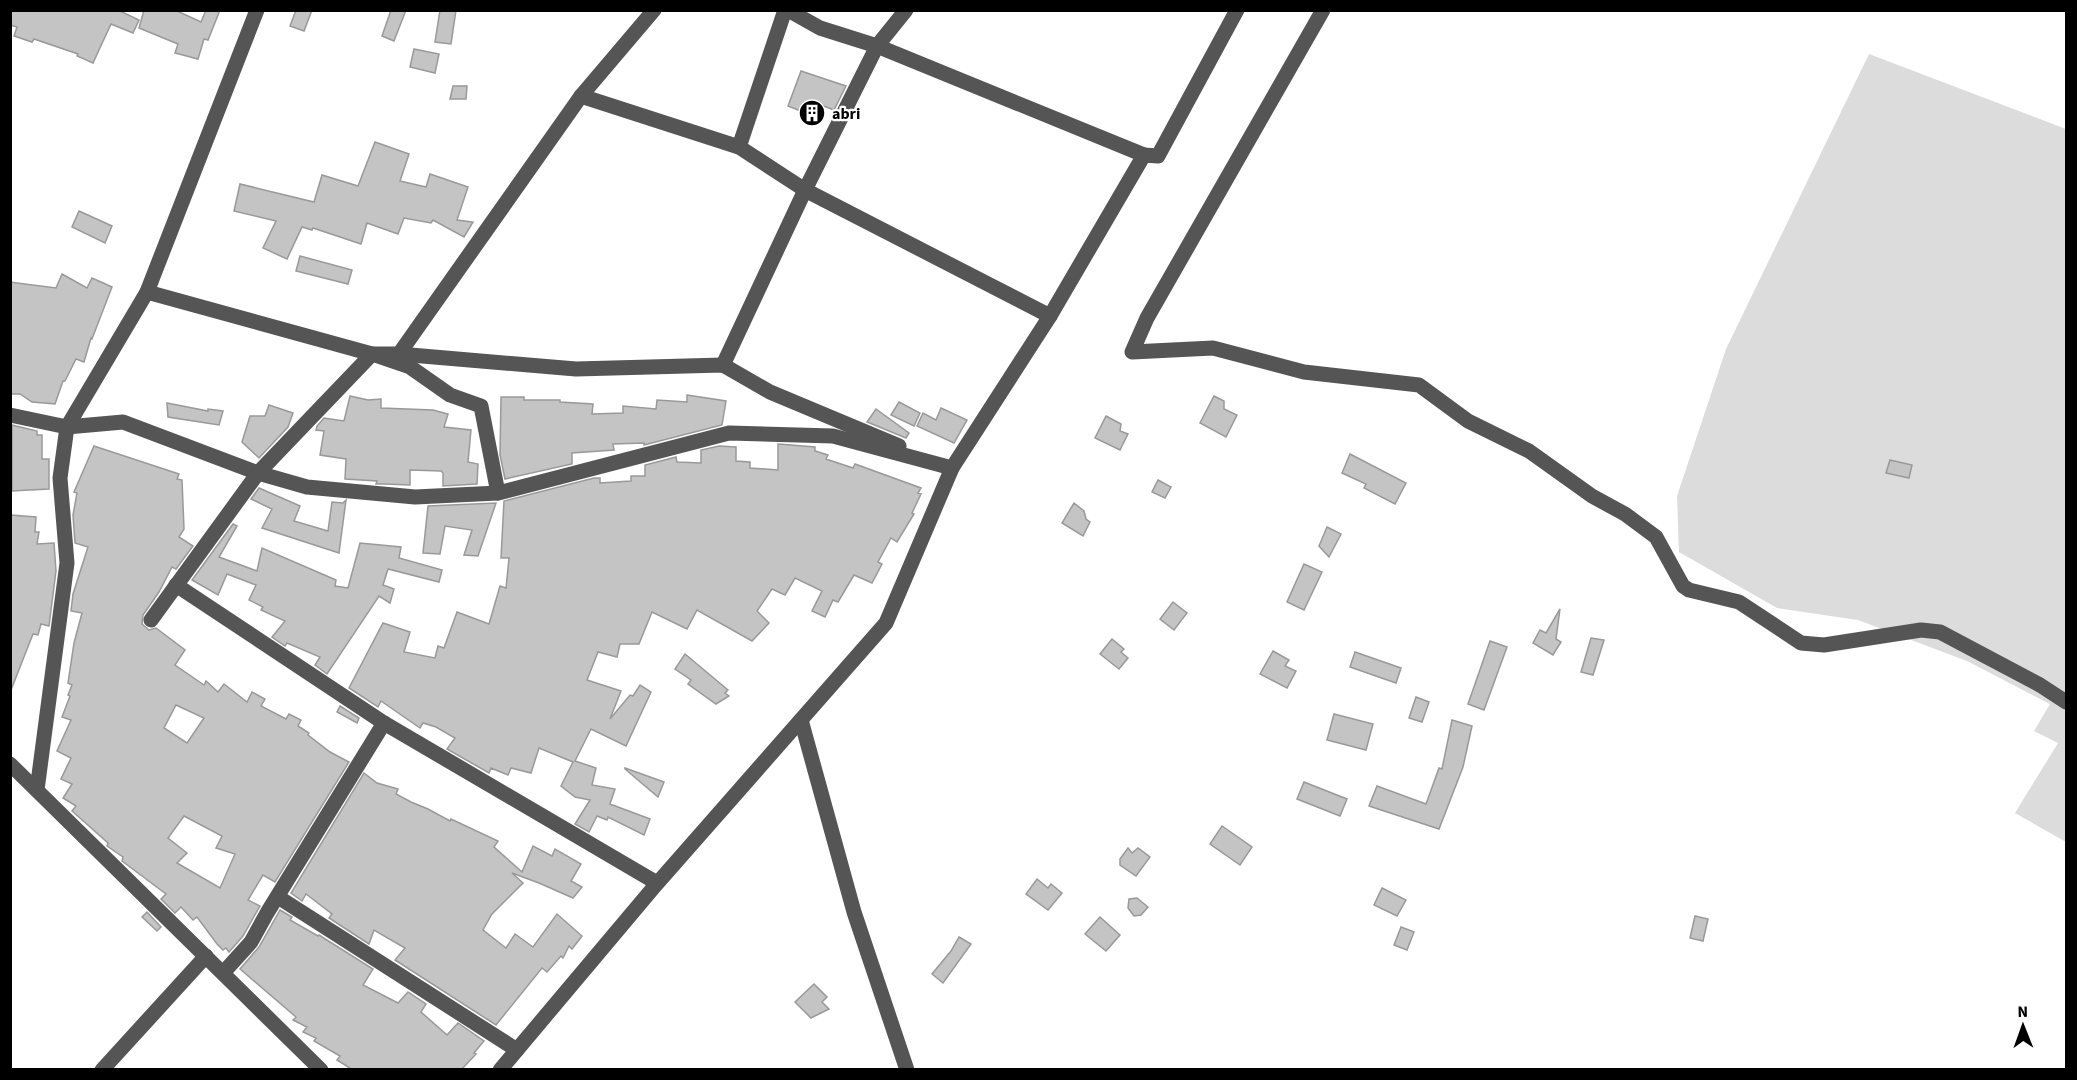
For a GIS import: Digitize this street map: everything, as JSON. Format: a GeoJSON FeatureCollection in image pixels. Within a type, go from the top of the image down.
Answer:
{"type":"FeatureCollection","features":[{"type":"Feature","properties":{"kind":"street"},"geometry":{"type":"LineString","coordinates":[[37,790],[67,563],[60,478],[67,427],[147,292],[257,10]]}},
{"type":"Feature","properties":{"kind":"street"},"geometry":{"type":"LineString","coordinates":[[399,354],[581,96],[654,10]]}},
{"type":"Feature","properties":{"kind":"street"},"geometry":{"type":"LineString","coordinates":[[739,147],[787,10],[820,28],[877,46],[1144,155],[1158,156],[1237,10]]}},
{"type":"Feature","properties":{"kind":"street"},"geometry":{"type":"LineString","coordinates":[[723,365],[805,190],[877,46],[906,10]]}},
{"type":"Feature","properties":{"kind":"street"},"geometry":{"type":"LineString","coordinates":[[1323,10],[1147,318],[1132,352],[1213,348],[1304,372],[1419,385],[1468,421],[1529,451],[1656,537],[1683,586],[1689,590],[1739,602],[1801,643],[1811,645],[1921,630],[1940,632],[2040,685],[2067,702]]}},
{"type":"Feature","properties":{"kind":"street"},"geometry":{"type":"LineString","coordinates":[[581,96],[739,147],[805,190],[1050,316]]}},
{"type":"Feature","properties":{"kind":"street"},"geometry":{"type":"LineString","coordinates":[[500,1070],[657,883],[886,623],[952,468],[1050,316],[1144,155]]}},
{"type":"Feature","properties":{"kind":"street"},"geometry":{"type":"LineString","coordinates":[[147,292],[372,354],[410,367],[450,395],[481,406],[498,493]]}},
{"type":"Feature","properties":{"kind":"street"},"geometry":{"type":"LineString","coordinates":[[151,620],[258,473],[372,354],[399,354],[576,369],[723,365],[770,392],[952,468]]}},
{"type":"Feature","properties":{"kind":"street"},"geometry":{"type":"LineString","coordinates":[[10,416],[67,427],[123,422],[258,473],[307,488],[405,496],[498,493],[729,433],[833,436],[952,468]]}},
{"type":"Feature","properties":{"kind":"street"},"geometry":{"type":"LineString","coordinates":[[176,585],[384,723],[657,883]]}},
{"type":"Feature","properties":{"kind":"street"},"geometry":{"type":"LineString","coordinates":[[801,720],[855,912],[908,1070]]}},
{"type":"Feature","properties":{"kind":"street"},"geometry":{"type":"LineString","coordinates":[[223,973],[251,942],[384,723]]}},
{"type":"Feature","properties":{"kind":"street"},"geometry":{"type":"LineString","coordinates":[[10,764],[321,1070]]}},
{"type":"Feature","properties":{"kind":"street"},"geometry":{"type":"LineString","coordinates":[[278,897],[516,1050]]}},
{"type":"Feature","properties":{"kind":"street"},"geometry":{"type":"LineString","coordinates":[[102,1070],[206,956]]}},
{"type":"Feature","properties":{"kind":"shaded area"},"geometry":{"type":"Polygon","coordinates":[[[1869,54],[2066,129],[2066,842],[2015,813],[2058,743],[2034,731],[2050,704],[1967,661],[1858,620],[1777,608],[1679,552],[1677,496],[1726,349],[1869,54]]]}},
{"type":"Feature","properties":{"kind":"building"},"geometry":{"type":"Polygon","coordinates":[[[10,10],[118,10],[139,20],[133,33],[111,24],[93,63],[77,56],[78,54],[34,39],[32,42],[14,36],[17,27],[10,25],[10,10]]]}},
{"type":"Feature","properties":{"kind":"building"},"geometry":{"type":"Polygon","coordinates":[[[144,10],[175,10],[201,22],[206,10],[220,10],[208,40],[204,39],[198,59],[175,53],[178,44],[139,28],[144,10]]]}},
{"type":"Feature","properties":{"kind":"building"},"geometry":{"type":"Polygon","coordinates":[[[296,10],[312,10],[304,31],[290,26],[296,10]]]}},
{"type":"Feature","properties":{"kind":"building"},"geometry":{"type":"Polygon","coordinates":[[[391,10],[406,10],[394,41],[382,36],[391,10]]]}},
{"type":"Feature","properties":{"kind":"building"},"geometry":{"type":"Polygon","coordinates":[[[440,10],[456,10],[451,44],[435,42],[440,10]]]}},
{"type":"Feature","properties":{"kind":"building"},"geometry":{"type":"Polygon","coordinates":[[[414,49],[439,54],[435,73],[410,67],[414,49]]]}},
{"type":"Feature","properties":{"kind":"building"},"geometry":{"type":"Polygon","coordinates":[[[801,71],[846,86],[834,110],[821,105],[816,117],[788,106],[801,71]]]}},
{"type":"Feature","properties":{"kind":"building"},"geometry":{"type":"Polygon","coordinates":[[[453,86],[467,86],[466,99],[450,99],[453,86]]]}},
{"type":"Feature","properties":{"kind":"building"},"geometry":{"type":"Polygon","coordinates":[[[375,142],[409,154],[400,181],[426,187],[430,174],[468,187],[457,220],[473,222],[464,237],[433,220],[431,223],[404,218],[398,234],[367,223],[361,244],[313,228],[312,230],[302,227],[287,259],[263,248],[276,221],[234,211],[240,184],[314,202],[322,175],[358,186],[375,142]]]}},
{"type":"Feature","properties":{"kind":"building"},"geometry":{"type":"Polygon","coordinates":[[[79,211],[112,226],[105,243],[72,227],[79,211]]]}},
{"type":"Feature","properties":{"kind":"building"},"geometry":{"type":"Polygon","coordinates":[[[300,256],[352,270],[348,284],[296,271],[300,256]]]}},
{"type":"Feature","properties":{"kind":"building"},"geometry":{"type":"Polygon","coordinates":[[[62,274],[87,288],[92,278],[112,287],[91,338],[84,362],[76,359],[63,381],[55,404],[32,402],[20,394],[10,394],[10,282],[56,288],[62,274]]]}},
{"type":"Feature","properties":{"kind":"building"},"geometry":{"type":"Polygon","coordinates":[[[687,395],[726,401],[722,425],[644,445],[644,443],[613,444],[614,450],[572,453],[572,464],[505,479],[500,455],[501,397],[593,404],[592,414],[623,413],[623,406],[656,409],[657,400],[687,402],[687,395]]]}},
{"type":"Feature","properties":{"kind":"building"},"geometry":{"type":"Polygon","coordinates":[[[350,396],[368,400],[381,399],[381,408],[433,410],[448,414],[444,427],[471,430],[468,462],[478,464],[477,484],[443,486],[441,471],[410,470],[410,485],[376,484],[377,481],[345,479],[346,459],[320,455],[324,431],[316,430],[324,418],[344,421],[350,396]]]}},
{"type":"Feature","properties":{"kind":"building"},"geometry":{"type":"Polygon","coordinates":[[[1214,396],[1224,401],[1224,409],[1237,415],[1226,437],[1200,423],[1214,396]]]}},
{"type":"Feature","properties":{"kind":"building"},"geometry":{"type":"Polygon","coordinates":[[[899,402],[920,413],[914,426],[891,415],[899,402]]]}},
{"type":"Feature","properties":{"kind":"building"},"geometry":{"type":"Polygon","coordinates":[[[167,403],[208,411],[208,409],[223,411],[219,425],[168,417],[167,403]]]}},
{"type":"Feature","properties":{"kind":"building"},"geometry":{"type":"Polygon","coordinates":[[[269,405],[293,413],[288,427],[259,458],[242,442],[250,416],[265,416],[269,405]]]}},
{"type":"Feature","properties":{"kind":"building"},"geometry":{"type":"Polygon","coordinates":[[[941,408],[967,420],[954,443],[917,426],[923,413],[936,420],[941,408]]]}},
{"type":"Feature","properties":{"kind":"building"},"geometry":{"type":"Polygon","coordinates":[[[876,409],[909,433],[906,438],[867,422],[876,409]]]}},
{"type":"Feature","properties":{"kind":"building"},"geometry":{"type":"Polygon","coordinates":[[[1106,416],[1121,424],[1120,431],[1128,434],[1120,450],[1095,438],[1106,416]]]}},
{"type":"Feature","properties":{"kind":"building"},"geometry":{"type":"Polygon","coordinates":[[[12,425],[37,431],[37,435],[42,435],[42,459],[49,459],[49,489],[12,491],[12,425]]]}},
{"type":"Feature","properties":{"kind":"building"},"geometry":{"type":"Polygon","coordinates":[[[778,444],[815,447],[815,451],[828,455],[826,459],[853,468],[855,464],[921,488],[918,493],[921,494],[912,513],[914,514],[897,542],[891,538],[878,562],[882,564],[872,583],[854,575],[838,602],[833,600],[825,617],[812,611],[822,591],[795,578],[785,595],[772,589],[757,611],[769,623],[752,641],[697,610],[687,629],[652,612],[639,644],[620,644],[617,657],[598,652],[587,680],[621,691],[610,719],[630,695],[633,696],[640,685],[651,692],[626,746],[591,729],[575,761],[596,768],[592,785],[615,789],[610,804],[650,819],[644,835],[608,817],[607,820],[597,816],[589,832],[575,824],[590,800],[575,797],[561,786],[573,762],[539,748],[531,773],[511,768],[508,775],[491,768],[489,773],[447,749],[455,738],[436,727],[423,723],[420,728],[381,701],[378,707],[349,688],[383,623],[410,632],[404,652],[435,658],[438,646],[444,648],[457,612],[489,624],[500,586],[506,588],[509,558],[501,558],[504,501],[594,478],[600,478],[600,483],[631,481],[631,476],[645,476],[645,465],[676,457],[677,462],[701,463],[701,450],[719,446],[736,447],[736,461],[750,462],[750,468],[778,470],[778,444]]]}},
{"type":"Feature","properties":{"kind":"building"},"geometry":{"type":"Polygon","coordinates":[[[94,446],[179,474],[177,479],[182,480],[184,529],[179,537],[193,546],[176,569],[172,567],[159,592],[143,615],[142,624],[149,630],[156,628],[185,650],[175,665],[204,685],[206,681],[218,692],[224,684],[247,702],[252,692],[265,699],[261,706],[286,719],[289,714],[301,720],[298,726],[309,733],[308,735],[330,752],[349,762],[275,882],[263,875],[248,900],[260,906],[243,936],[229,952],[217,944],[197,917],[193,920],[181,907],[175,913],[161,899],[166,894],[122,861],[123,857],[107,846],[108,843],[72,811],[76,806],[63,798],[72,784],[61,779],[71,758],[57,751],[71,720],[62,717],[70,696],[68,695],[72,685],[68,683],[74,643],[82,613],[71,611],[73,594],[88,547],[75,543],[73,515],[77,493],[74,492],[94,446]],[[176,705],[164,728],[187,743],[204,718],[176,705]],[[184,816],[168,838],[187,853],[177,863],[220,888],[235,854],[216,848],[222,836],[184,816]]]}},
{"type":"Feature","properties":{"kind":"building"},"geometry":{"type":"Polygon","coordinates":[[[1350,454],[1406,483],[1395,504],[1364,488],[1366,484],[1342,473],[1350,454]]]}},
{"type":"Feature","properties":{"kind":"building"},"geometry":{"type":"Polygon","coordinates":[[[1890,460],[1912,465],[1909,478],[1886,473],[1890,460]]]}},
{"type":"Feature","properties":{"kind":"building"},"geometry":{"type":"Polygon","coordinates":[[[1158,480],[1171,487],[1165,498],[1152,492],[1158,480]]]}},
{"type":"Feature","properties":{"kind":"building"},"geometry":{"type":"Polygon","coordinates":[[[259,488],[300,506],[294,521],[328,531],[332,502],[343,503],[346,500],[339,553],[262,528],[272,509],[251,499],[259,488]]]}},
{"type":"Feature","properties":{"kind":"building"},"geometry":{"type":"Polygon","coordinates":[[[496,503],[478,556],[464,555],[472,530],[445,526],[440,554],[423,553],[428,506],[496,503]]]}},
{"type":"Feature","properties":{"kind":"building"},"geometry":{"type":"Polygon","coordinates":[[[1074,503],[1084,511],[1086,519],[1090,522],[1083,536],[1062,523],[1074,503]]]}},
{"type":"Feature","properties":{"kind":"building"},"geometry":{"type":"Polygon","coordinates":[[[11,515],[36,517],[35,532],[39,532],[37,544],[54,543],[56,571],[49,626],[41,624],[38,635],[33,634],[11,690],[11,515]]]}},
{"type":"Feature","properties":{"kind":"building"},"geometry":{"type":"Polygon","coordinates":[[[233,524],[237,526],[219,557],[257,571],[262,548],[336,580],[335,586],[348,588],[360,543],[401,547],[399,558],[442,570],[439,582],[388,569],[383,585],[394,589],[390,603],[379,596],[327,674],[315,665],[320,657],[287,643],[285,646],[272,637],[285,621],[261,610],[263,607],[249,600],[256,585],[227,574],[218,595],[192,580],[233,524]]]}},
{"type":"Feature","properties":{"kind":"building"},"geometry":{"type":"Polygon","coordinates":[[[1327,527],[1341,534],[1329,557],[1319,546],[1327,527]]]}},
{"type":"Feature","properties":{"kind":"building"},"geometry":{"type":"Polygon","coordinates":[[[1304,564],[1322,572],[1304,610],[1287,602],[1304,564]]]}},
{"type":"Feature","properties":{"kind":"building"},"geometry":{"type":"Polygon","coordinates":[[[1173,602],[1187,613],[1174,630],[1160,619],[1173,602]]]}},
{"type":"Feature","properties":{"kind":"building"},"geometry":{"type":"Polygon","coordinates":[[[1560,609],[1556,639],[1561,642],[1553,655],[1533,643],[1540,630],[1546,633],[1560,609]]]}},
{"type":"Feature","properties":{"kind":"building"},"geometry":{"type":"Polygon","coordinates":[[[1591,638],[1604,640],[1593,675],[1581,672],[1591,638]]]}},
{"type":"Feature","properties":{"kind":"building"},"geometry":{"type":"Polygon","coordinates":[[[1112,639],[1124,649],[1121,652],[1128,658],[1119,669],[1100,654],[1112,639]]]}},
{"type":"Feature","properties":{"kind":"building"},"geometry":{"type":"Polygon","coordinates":[[[1490,641],[1507,647],[1484,710],[1468,704],[1490,641]]]}},
{"type":"Feature","properties":{"kind":"building"},"geometry":{"type":"Polygon","coordinates":[[[1273,651],[1289,660],[1285,666],[1296,671],[1287,688],[1260,674],[1273,651]]]}},
{"type":"Feature","properties":{"kind":"building"},"geometry":{"type":"Polygon","coordinates":[[[1355,652],[1401,668],[1396,683],[1350,667],[1355,652]]]}},
{"type":"Feature","properties":{"kind":"building"},"geometry":{"type":"Polygon","coordinates":[[[685,654],[728,690],[725,693],[729,696],[716,704],[688,684],[691,680],[675,669],[685,654]]]}},
{"type":"Feature","properties":{"kind":"building"},"geometry":{"type":"Polygon","coordinates":[[[1416,697],[1429,702],[1422,722],[1409,718],[1416,697]]]}},
{"type":"Feature","properties":{"kind":"building"},"geometry":{"type":"Polygon","coordinates":[[[340,706],[359,718],[357,723],[337,712],[340,706]]]}},
{"type":"Feature","properties":{"kind":"building"},"geometry":{"type":"Polygon","coordinates":[[[1334,714],[1373,724],[1366,750],[1327,740],[1334,714]]]}},
{"type":"Feature","properties":{"kind":"building"},"geometry":{"type":"Polygon","coordinates":[[[1452,720],[1472,726],[1463,767],[1439,829],[1369,806],[1377,786],[1426,804],[1439,768],[1442,769],[1452,720]]]}},
{"type":"Feature","properties":{"kind":"building"},"geometry":{"type":"Polygon","coordinates":[[[625,769],[664,782],[658,797],[625,769]]]}},
{"type":"Feature","properties":{"kind":"building"},"geometry":{"type":"Polygon","coordinates":[[[364,773],[377,783],[398,789],[396,794],[411,802],[498,841],[494,847],[522,872],[533,846],[552,856],[555,849],[581,864],[571,881],[582,887],[573,898],[512,873],[523,883],[492,914],[483,930],[506,948],[515,934],[533,947],[557,914],[582,936],[572,949],[569,946],[563,958],[561,956],[547,972],[542,968],[496,1025],[395,960],[405,948],[374,930],[369,944],[329,918],[332,914],[306,894],[302,901],[291,893],[364,773]]]}},
{"type":"Feature","properties":{"kind":"building"},"geometry":{"type":"Polygon","coordinates":[[[1304,782],[1347,799],[1340,816],[1297,799],[1304,782]]]}},
{"type":"Feature","properties":{"kind":"building"},"geometry":{"type":"Polygon","coordinates":[[[1222,826],[1252,847],[1240,865],[1210,844],[1222,826]]]}},
{"type":"Feature","properties":{"kind":"building"},"geometry":{"type":"Polygon","coordinates":[[[1128,848],[1132,853],[1138,848],[1150,857],[1136,876],[1120,865],[1120,859],[1128,848]]]}},
{"type":"Feature","properties":{"kind":"building"},"geometry":{"type":"Polygon","coordinates":[[[1037,879],[1048,888],[1051,884],[1062,893],[1048,910],[1026,894],[1037,879]]]}},
{"type":"Feature","properties":{"kind":"building"},"geometry":{"type":"Polygon","coordinates":[[[1382,888],[1406,900],[1397,916],[1374,905],[1382,888]]]}},
{"type":"Feature","properties":{"kind":"building"},"geometry":{"type":"Polygon","coordinates":[[[1137,898],[1148,907],[1141,915],[1134,916],[1128,908],[1129,899],[1137,898]]]}},
{"type":"Feature","properties":{"kind":"building"},"geometry":{"type":"Polygon","coordinates":[[[280,910],[292,917],[290,920],[319,935],[373,969],[363,985],[398,1003],[408,992],[426,1004],[421,1012],[447,1035],[458,1023],[484,1041],[474,1053],[476,1054],[461,1070],[353,1070],[337,1060],[340,1056],[314,1041],[316,1038],[303,1032],[307,1027],[293,1020],[296,1017],[240,969],[259,947],[280,910]]]}},
{"type":"Feature","properties":{"kind":"building"},"geometry":{"type":"Polygon","coordinates":[[[147,912],[161,927],[157,931],[142,917],[147,912]]]}},
{"type":"Feature","properties":{"kind":"building"},"geometry":{"type":"Polygon","coordinates":[[[1695,916],[1708,919],[1703,941],[1690,938],[1695,916]]]}},
{"type":"Feature","properties":{"kind":"building"},"geometry":{"type":"Polygon","coordinates":[[[1100,917],[1120,935],[1106,951],[1085,934],[1100,917]]]}},
{"type":"Feature","properties":{"kind":"building"},"geometry":{"type":"Polygon","coordinates":[[[1401,927],[1414,932],[1407,950],[1394,945],[1401,927]]]}},
{"type":"Feature","properties":{"kind":"building"},"geometry":{"type":"Polygon","coordinates":[[[959,937],[971,944],[943,983],[932,974],[959,937]]]}},
{"type":"Feature","properties":{"kind":"building"},"geometry":{"type":"Polygon","coordinates":[[[814,984],[827,997],[822,1002],[829,1009],[811,1018],[795,1002],[814,984]]]}},
{"type":"Feature","properties":{"kind":"place","name":"abri"},"geometry":{"type":"Point","coordinates":[812,113]}}]}
